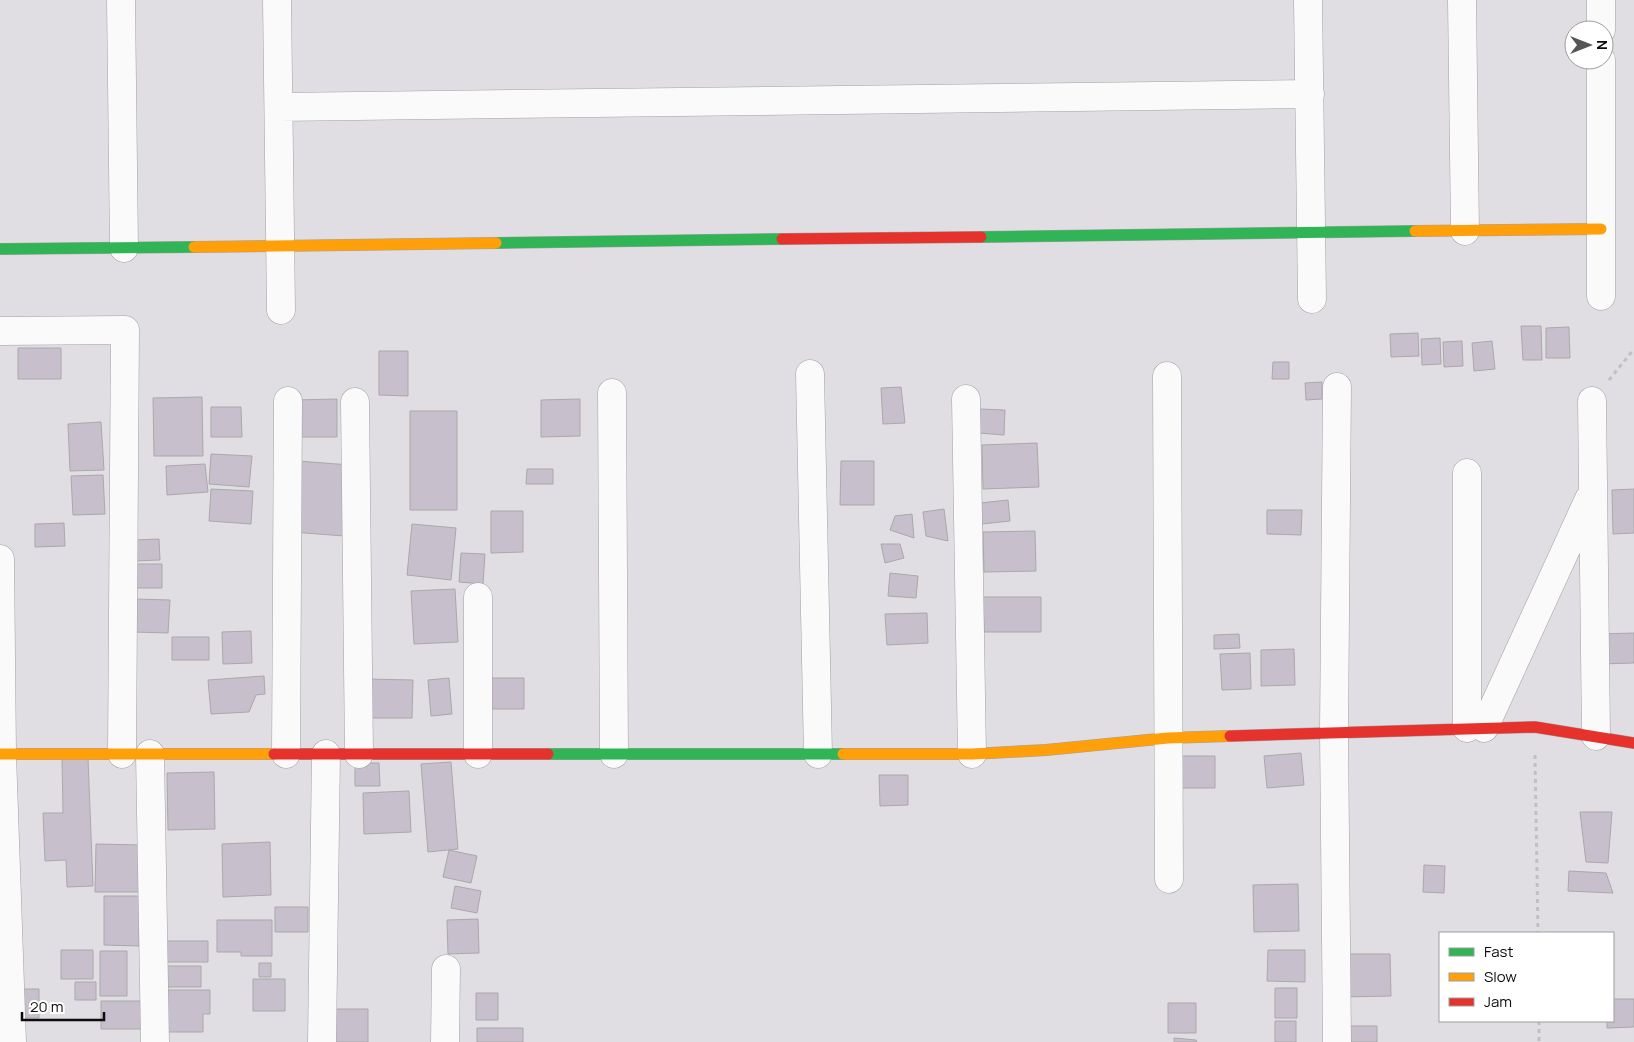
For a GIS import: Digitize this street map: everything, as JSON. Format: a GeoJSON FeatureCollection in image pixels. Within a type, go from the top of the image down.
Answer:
{"type":"FeatureCollection","features":[{"type":"Feature","properties":{"kind":"street"},"geometry":{"type":"LineString","coordinates":[[121,0],[124,248]]}},
{"type":"Feature","properties":{"kind":"street"},"geometry":{"type":"LineString","coordinates":[[277,0],[281,310]]}},
{"type":"Feature","properties":{"kind":"street"},"geometry":{"type":"LineString","coordinates":[[1308,0],[1312,300]]}},
{"type":"Feature","properties":{"kind":"street"},"geometry":{"type":"LineString","coordinates":[[1462,0],[1465,231]]}},
{"type":"Feature","properties":{"kind":"street"},"geometry":{"type":"LineString","coordinates":[[1601,0],[1601,20]]}},
{"type":"Feature","properties":{"kind":"street"},"geometry":{"type":"LineString","coordinates":[[1600,296],[1601,70]]}},
{"type":"Feature","properties":{"kind":"street"},"geometry":{"type":"LineString","coordinates":[[279,107],[1310,94]]}},
{"type":"Feature","properties":{"kind":"street"},"geometry":{"type":"LineString","coordinates":[[0,250],[1600,229]]}},
{"type":"Feature","properties":{"kind":"street"},"geometry":{"type":"LineString","coordinates":[[0,331],[125,330],[122,754]]}},
{"type":"Feature","properties":{"kind":"street"},"geometry":{"type":"LineString","coordinates":[[810,374],[818,754]]}},
{"type":"Feature","properties":{"kind":"street"},"geometry":{"type":"LineString","coordinates":[[1167,376],[1168,879]]}},
{"type":"Feature","properties":{"kind":"street"},"geometry":{"type":"LineString","coordinates":[[1337,387],[1334,732],[1337,1042]]}},
{"type":"Feature","properties":{"kind":"street"},"geometry":{"type":"LineString","coordinates":[[612,392],[614,754]]}},
{"type":"Feature","properties":{"kind":"street"},"geometry":{"type":"LineString","coordinates":[[966,399],[972,754]]}},
{"type":"Feature","properties":{"kind":"street"},"geometry":{"type":"LineString","coordinates":[[286,754],[288,401]]}},
{"type":"Feature","properties":{"kind":"street"},"geometry":{"type":"LineString","coordinates":[[1592,401],[1596,736]]}},
{"type":"Feature","properties":{"kind":"street"},"geometry":{"type":"LineString","coordinates":[[355,402],[359,754]]}},
{"type":"Feature","properties":{"kind":"street"},"geometry":{"type":"LineString","coordinates":[[1467,473],[1476,728]]}},
{"type":"Feature","properties":{"kind":"street"},"geometry":{"type":"LineString","coordinates":[[1476,728],[1592,493]]}},
{"type":"Feature","properties":{"kind":"street"},"geometry":{"type":"LineString","coordinates":[[0,559],[1,754],[12,1042]]}},
{"type":"Feature","properties":{"kind":"street"},"geometry":{"type":"LineString","coordinates":[[478,598],[478,754]]}},
{"type":"Feature","properties":{"kind":"street"},"geometry":{"type":"LineString","coordinates":[[1,754],[972,754],[1046,750],[1168,738],[1535,727],[1634,743]]}},
{"type":"Feature","properties":{"kind":"street"},"geometry":{"type":"LineString","coordinates":[[150,754],[155,1042]]}},
{"type":"Feature","properties":{"kind":"street"},"geometry":{"type":"LineString","coordinates":[[322,1042],[326,754]]}},
{"type":"Feature","properties":{"kind":"street"},"geometry":{"type":"LineString","coordinates":[[445,1042],[446,969]]}},
{"type":"Feature","properties":{"kind":"path"},"geometry":{"type":"LineString","coordinates":[[1592,401],[1634,349]]}},
{"type":"Feature","properties":{"kind":"path"},"geometry":{"type":"LineString","coordinates":[[1535,727],[1538,932]]}},
{"type":"Feature","properties":{"kind":"path"},"geometry":{"type":"LineString","coordinates":[[1539,1022],[1539,1042]]}},
{"type":"Feature","properties":{"kind":"building"},"geometry":{"type":"Polygon","coordinates":[[[1521,326],[1541,326],[1542,360],[1523,360],[1521,326]]]}},
{"type":"Feature","properties":{"kind":"building"},"geometry":{"type":"Polygon","coordinates":[[[1569,327],[1570,358],[1546,358],[1546,328],[1569,327]]]}},
{"type":"Feature","properties":{"kind":"building"},"geometry":{"type":"Polygon","coordinates":[[[1418,333],[1419,356],[1391,357],[1390,334],[1418,333]]]}},
{"type":"Feature","properties":{"kind":"building"},"geometry":{"type":"Polygon","coordinates":[[[1440,338],[1441,364],[1422,365],[1421,339],[1440,338]]]}},
{"type":"Feature","properties":{"kind":"building"},"geometry":{"type":"Polygon","coordinates":[[[1462,341],[1463,366],[1444,367],[1443,342],[1462,341]]]}},
{"type":"Feature","properties":{"kind":"building"},"geometry":{"type":"Polygon","coordinates":[[[1492,341],[1495,369],[1474,371],[1472,343],[1492,341]]]}},
{"type":"Feature","properties":{"kind":"building"},"geometry":{"type":"Polygon","coordinates":[[[18,348],[61,348],[61,379],[18,379],[18,348]]]}},
{"type":"Feature","properties":{"kind":"building"},"geometry":{"type":"Polygon","coordinates":[[[379,351],[408,351],[408,396],[379,395],[379,351]]]}},
{"type":"Feature","properties":{"kind":"building"},"geometry":{"type":"Polygon","coordinates":[[[1273,362],[1289,362],[1289,379],[1272,379],[1273,362]]]}},
{"type":"Feature","properties":{"kind":"building"},"geometry":{"type":"Polygon","coordinates":[[[1322,382],[1322,399],[1306,400],[1305,383],[1322,382]]]}},
{"type":"Feature","properties":{"kind":"building"},"geometry":{"type":"Polygon","coordinates":[[[901,387],[905,423],[883,424],[881,388],[901,387]]]}},
{"type":"Feature","properties":{"kind":"building"},"geometry":{"type":"Polygon","coordinates":[[[202,397],[203,456],[154,456],[153,398],[202,397]]]}},
{"type":"Feature","properties":{"kind":"building"},"geometry":{"type":"Polygon","coordinates":[[[337,399],[337,437],[294,437],[294,400],[337,399]]]}},
{"type":"Feature","properties":{"kind":"building"},"geometry":{"type":"Polygon","coordinates":[[[580,399],[580,436],[541,437],[541,400],[580,399]]]}},
{"type":"Feature","properties":{"kind":"building"},"geometry":{"type":"Polygon","coordinates":[[[211,407],[241,407],[242,437],[211,437],[211,407]]]}},
{"type":"Feature","properties":{"kind":"building"},"geometry":{"type":"Polygon","coordinates":[[[980,409],[1005,410],[1004,435],[979,433],[980,409]]]}},
{"type":"Feature","properties":{"kind":"building"},"geometry":{"type":"Polygon","coordinates":[[[410,411],[457,411],[457,510],[410,510],[410,411]]]}},
{"type":"Feature","properties":{"kind":"building"},"geometry":{"type":"Polygon","coordinates":[[[101,422],[104,470],[70,471],[68,424],[101,422]]]}},
{"type":"Feature","properties":{"kind":"building"},"geometry":{"type":"Polygon","coordinates":[[[1037,443],[1039,487],[983,489],[982,445],[1037,443]]]}},
{"type":"Feature","properties":{"kind":"building"},"geometry":{"type":"Polygon","coordinates":[[[211,454],[252,456],[249,487],[209,484],[211,454]]]}},
{"type":"Feature","properties":{"kind":"building"},"geometry":{"type":"Polygon","coordinates":[[[298,461],[350,465],[344,536],[292,532],[298,461]]]}},
{"type":"Feature","properties":{"kind":"building"},"geometry":{"type":"Polygon","coordinates":[[[841,461],[874,461],[874,505],[840,505],[841,461]]]}},
{"type":"Feature","properties":{"kind":"building"},"geometry":{"type":"Polygon","coordinates":[[[205,464],[208,492],[167,495],[166,466],[205,464]]]}},
{"type":"Feature","properties":{"kind":"building"},"geometry":{"type":"Polygon","coordinates":[[[527,469],[553,469],[553,484],[526,484],[527,469]]]}},
{"type":"Feature","properties":{"kind":"building"},"geometry":{"type":"Polygon","coordinates":[[[103,475],[105,514],[73,515],[71,476],[103,475]]]}},
{"type":"Feature","properties":{"kind":"building"},"geometry":{"type":"Polygon","coordinates":[[[211,489],[253,491],[251,524],[209,521],[211,489]]]}},
{"type":"Feature","properties":{"kind":"building"},"geometry":{"type":"Polygon","coordinates":[[[1634,489],[1634,533],[1613,534],[1612,490],[1634,489]]]}},
{"type":"Feature","properties":{"kind":"building"},"geometry":{"type":"Polygon","coordinates":[[[1008,500],[1010,521],[982,524],[980,503],[1008,500]]]}},
{"type":"Feature","properties":{"kind":"building"},"geometry":{"type":"Polygon","coordinates":[[[944,509],[948,541],[926,536],[923,512],[944,509]]]}},
{"type":"Feature","properties":{"kind":"building"},"geometry":{"type":"Polygon","coordinates":[[[1267,510],[1302,510],[1301,535],[1267,534],[1267,510]]]}},
{"type":"Feature","properties":{"kind":"building"},"geometry":{"type":"Polygon","coordinates":[[[491,511],[523,511],[523,552],[491,553],[491,511]]]}},
{"type":"Feature","properties":{"kind":"building"},"geometry":{"type":"Polygon","coordinates":[[[912,514],[914,538],[890,530],[895,516],[912,514]]]}},
{"type":"Feature","properties":{"kind":"building"},"geometry":{"type":"Polygon","coordinates":[[[64,523],[65,546],[35,547],[35,524],[64,523]]]}},
{"type":"Feature","properties":{"kind":"building"},"geometry":{"type":"Polygon","coordinates":[[[412,524],[456,528],[451,580],[407,575],[412,524]]]}},
{"type":"Feature","properties":{"kind":"building"},"geometry":{"type":"Polygon","coordinates":[[[1035,531],[1036,571],[984,572],[983,532],[1035,531]]]}},
{"type":"Feature","properties":{"kind":"building"},"geometry":{"type":"Polygon","coordinates":[[[159,539],[160,560],[134,561],[134,540],[159,539]]]}},
{"type":"Feature","properties":{"kind":"building"},"geometry":{"type":"Polygon","coordinates":[[[881,544],[900,544],[904,558],[885,563],[881,544]]]}},
{"type":"Feature","properties":{"kind":"building"},"geometry":{"type":"Polygon","coordinates":[[[461,553],[485,554],[483,584],[459,582],[461,553]]]}},
{"type":"Feature","properties":{"kind":"building"},"geometry":{"type":"Polygon","coordinates":[[[130,564],[162,564],[162,588],[130,588],[130,564]]]}},
{"type":"Feature","properties":{"kind":"building"},"geometry":{"type":"Polygon","coordinates":[[[890,573],[918,576],[916,598],[888,596],[890,573]]]}},
{"type":"Feature","properties":{"kind":"building"},"geometry":{"type":"Polygon","coordinates":[[[455,589],[458,642],[414,644],[411,591],[455,589]]]}},
{"type":"Feature","properties":{"kind":"building"},"geometry":{"type":"Polygon","coordinates":[[[983,597],[1041,597],[1041,632],[984,632],[983,597]]]}},
{"type":"Feature","properties":{"kind":"building"},"geometry":{"type":"Polygon","coordinates":[[[134,599],[170,600],[168,633],[133,632],[134,599]]]}},
{"type":"Feature","properties":{"kind":"building"},"geometry":{"type":"Polygon","coordinates":[[[927,613],[928,643],[887,645],[885,614],[927,613]]]}},
{"type":"Feature","properties":{"kind":"building"},"geometry":{"type":"Polygon","coordinates":[[[251,631],[252,663],[223,664],[222,632],[251,631]]]}},
{"type":"Feature","properties":{"kind":"building"},"geometry":{"type":"Polygon","coordinates":[[[1634,633],[1634,663],[1600,664],[1598,634],[1634,633]]]}},
{"type":"Feature","properties":{"kind":"building"},"geometry":{"type":"Polygon","coordinates":[[[1239,634],[1240,648],[1214,649],[1214,635],[1239,634]]]}},
{"type":"Feature","properties":{"kind":"building"},"geometry":{"type":"Polygon","coordinates":[[[172,637],[209,637],[209,660],[172,660],[172,637]]]}},
{"type":"Feature","properties":{"kind":"building"},"geometry":{"type":"Polygon","coordinates":[[[1294,649],[1295,685],[1261,686],[1261,650],[1294,649]]]}},
{"type":"Feature","properties":{"kind":"building"},"geometry":{"type":"Polygon","coordinates":[[[1250,653],[1251,689],[1222,690],[1220,654],[1250,653]]]}},
{"type":"Feature","properties":{"kind":"building"},"geometry":{"type":"Polygon","coordinates":[[[264,676],[265,694],[256,695],[249,712],[211,714],[208,680],[264,676]]]}},
{"type":"Feature","properties":{"kind":"building"},"geometry":{"type":"Polygon","coordinates":[[[449,678],[452,714],[431,716],[428,680],[449,678]]]}},
{"type":"Feature","properties":{"kind":"building"},"geometry":{"type":"Polygon","coordinates":[[[491,678],[524,678],[524,709],[491,709],[491,678]]]}},
{"type":"Feature","properties":{"kind":"building"},"geometry":{"type":"Polygon","coordinates":[[[367,679],[413,680],[412,718],[366,718],[367,679]]]}},
{"type":"Feature","properties":{"kind":"building"},"geometry":{"type":"Polygon","coordinates":[[[1301,753],[1304,785],[1267,788],[1264,756],[1301,753]]]}},
{"type":"Feature","properties":{"kind":"building"},"geometry":{"type":"Polygon","coordinates":[[[1182,756],[1215,756],[1215,788],[1182,788],[1182,756]]]}},
{"type":"Feature","properties":{"kind":"building"},"geometry":{"type":"Polygon","coordinates":[[[62,758],[88,758],[93,886],[67,887],[66,860],[45,861],[43,813],[63,813],[62,758]]]}},
{"type":"Feature","properties":{"kind":"building"},"geometry":{"type":"Polygon","coordinates":[[[451,762],[458,849],[428,852],[421,764],[451,762]]]}},
{"type":"Feature","properties":{"kind":"building"},"geometry":{"type":"Polygon","coordinates":[[[355,763],[379,763],[380,786],[355,786],[355,763]]]}},
{"type":"Feature","properties":{"kind":"building"},"geometry":{"type":"Polygon","coordinates":[[[214,772],[215,829],[168,830],[167,773],[214,772]]]}},
{"type":"Feature","properties":{"kind":"building"},"geometry":{"type":"Polygon","coordinates":[[[879,775],[908,775],[908,805],[880,806],[879,775]]]}},
{"type":"Feature","properties":{"kind":"building"},"geometry":{"type":"Polygon","coordinates":[[[409,791],[411,832],[364,834],[363,793],[409,791]]]}},
{"type":"Feature","properties":{"kind":"building"},"geometry":{"type":"Polygon","coordinates":[[[1580,812],[1612,812],[1608,863],[1586,862],[1580,812]]]}},
{"type":"Feature","properties":{"kind":"building"},"geometry":{"type":"Polygon","coordinates":[[[270,842],[271,895],[223,897],[222,844],[270,842]]]}},
{"type":"Feature","properties":{"kind":"building"},"geometry":{"type":"Polygon","coordinates":[[[96,844],[141,845],[140,892],[95,892],[96,844]]]}},
{"type":"Feature","properties":{"kind":"building"},"geometry":{"type":"Polygon","coordinates":[[[449,850],[477,856],[471,883],[443,877],[449,850]]]}},
{"type":"Feature","properties":{"kind":"building"},"geometry":{"type":"Polygon","coordinates":[[[1424,865],[1445,866],[1444,893],[1423,892],[1424,865]]]}},
{"type":"Feature","properties":{"kind":"building"},"geometry":{"type":"Polygon","coordinates":[[[1569,871],[1606,873],[1613,893],[1568,891],[1569,871]]]}},
{"type":"Feature","properties":{"kind":"building"},"geometry":{"type":"Polygon","coordinates":[[[1298,884],[1299,931],[1254,932],[1253,885],[1298,884]]]}},
{"type":"Feature","properties":{"kind":"building"},"geometry":{"type":"Polygon","coordinates":[[[455,886],[481,891],[477,913],[451,908],[455,886]]]}},
{"type":"Feature","properties":{"kind":"building"},"geometry":{"type":"Polygon","coordinates":[[[104,896],[140,896],[139,946],[104,945],[104,896]]]}},
{"type":"Feature","properties":{"kind":"building"},"geometry":{"type":"Polygon","coordinates":[[[275,907],[308,907],[308,932],[275,932],[275,907]]]}},
{"type":"Feature","properties":{"kind":"building"},"geometry":{"type":"Polygon","coordinates":[[[478,919],[479,953],[448,954],[447,920],[478,919]]]}},
{"type":"Feature","properties":{"kind":"building"},"geometry":{"type":"Polygon","coordinates":[[[217,920],[272,920],[272,956],[241,956],[241,952],[217,952],[217,920]]]}},
{"type":"Feature","properties":{"kind":"building"},"geometry":{"type":"Polygon","coordinates":[[[165,941],[208,941],[208,962],[165,962],[165,941]]]}},
{"type":"Feature","properties":{"kind":"building"},"geometry":{"type":"Polygon","coordinates":[[[61,950],[93,950],[93,979],[61,979],[61,950]]]}},
{"type":"Feature","properties":{"kind":"building"},"geometry":{"type":"Polygon","coordinates":[[[1268,950],[1305,950],[1305,982],[1267,981],[1268,950]]]}},
{"type":"Feature","properties":{"kind":"building"},"geometry":{"type":"Polygon","coordinates":[[[100,951],[127,951],[127,996],[100,996],[100,951]]]}},
{"type":"Feature","properties":{"kind":"building"},"geometry":{"type":"Polygon","coordinates":[[[1342,954],[1390,954],[1391,996],[1342,997],[1342,954]]]}},
{"type":"Feature","properties":{"kind":"building"},"geometry":{"type":"Polygon","coordinates":[[[259,963],[271,963],[271,977],[259,977],[259,963]]]}},
{"type":"Feature","properties":{"kind":"building"},"geometry":{"type":"Polygon","coordinates":[[[164,966],[201,966],[201,987],[164,987],[164,966]]]}},
{"type":"Feature","properties":{"kind":"building"},"geometry":{"type":"Polygon","coordinates":[[[253,979],[285,979],[285,1011],[253,1011],[253,979]]]}},
{"type":"Feature","properties":{"kind":"building"},"geometry":{"type":"Polygon","coordinates":[[[75,982],[96,982],[96,1000],[75,1000],[75,982]]]}},
{"type":"Feature","properties":{"kind":"building"},"geometry":{"type":"Polygon","coordinates":[[[1275,988],[1297,988],[1297,1018],[1275,1018],[1275,988]]]}},
{"type":"Feature","properties":{"kind":"building"},"geometry":{"type":"Polygon","coordinates":[[[15,989],[39,989],[39,1018],[15,1018],[15,989]]]}},
{"type":"Feature","properties":{"kind":"building"},"geometry":{"type":"Polygon","coordinates":[[[168,990],[210,990],[210,1014],[203,1014],[203,1032],[168,1032],[168,990]]]}},
{"type":"Feature","properties":{"kind":"building"},"geometry":{"type":"Polygon","coordinates":[[[476,993],[498,993],[498,1020],[476,1020],[476,993]]]}},
{"type":"Feature","properties":{"kind":"building"},"geometry":{"type":"Polygon","coordinates":[[[1614,999],[1634,999],[1634,1027],[1607,1028],[1607,1022],[1614,1022],[1614,999]]]}},
{"type":"Feature","properties":{"kind":"building"},"geometry":{"type":"Polygon","coordinates":[[[101,1001],[141,1001],[141,1029],[101,1029],[101,1001]]]}},
{"type":"Feature","properties":{"kind":"building"},"geometry":{"type":"Polygon","coordinates":[[[1168,1003],[1196,1003],[1196,1033],[1168,1033],[1168,1003]]]}},
{"type":"Feature","properties":{"kind":"building"},"geometry":{"type":"Polygon","coordinates":[[[329,1009],[368,1009],[368,1042],[329,1042],[329,1009]]]}},
{"type":"Feature","properties":{"kind":"building"},"geometry":{"type":"Polygon","coordinates":[[[1275,1021],[1296,1021],[1296,1042],[1275,1042],[1275,1021]]]}},
{"type":"Feature","properties":{"kind":"building"},"geometry":{"type":"Polygon","coordinates":[[[1341,1026],[1377,1026],[1377,1042],[1341,1042],[1341,1026]]]}},
{"type":"Feature","properties":{"kind":"building"},"geometry":{"type":"Polygon","coordinates":[[[477,1028],[523,1028],[523,1042],[477,1042],[477,1028]]]}},
{"type":"Feature","properties":{"kind":"building"},"geometry":{"type":"Polygon","coordinates":[[[1174,1038],[1196,1040],[1197,1042],[1174,1042],[1174,1038]]]}},
{"type":"Feature","properties":{"kind":"traffic: fast"},"geometry":{"type":"LineString","coordinates":[[981,237],[1415,231]]}},
{"type":"Feature","properties":{"kind":"traffic: fast"},"geometry":{"type":"LineString","coordinates":[[496,243],[782,239]]}},
{"type":"Feature","properties":{"kind":"traffic: fast"},"geometry":{"type":"LineString","coordinates":[[0,249],[194,247]]}},
{"type":"Feature","properties":{"kind":"traffic: fast"},"geometry":{"type":"LineString","coordinates":[[548,754],[843,754]]}},
{"type":"Feature","properties":{"kind":"traffic: slow"},"geometry":{"type":"LineString","coordinates":[[1415,231],[1601,229]]}},
{"type":"Feature","properties":{"kind":"traffic: slow"},"geometry":{"type":"LineString","coordinates":[[194,247],[496,243]]}},
{"type":"Feature","properties":{"kind":"traffic: slow"},"geometry":{"type":"LineString","coordinates":[[843,754],[972,754],[1046,750],[1168,738],[1230,736]]}},
{"type":"Feature","properties":{"kind":"traffic: slow"},"geometry":{"type":"LineString","coordinates":[[0,754],[274,754]]}},
{"type":"Feature","properties":{"kind":"traffic: jam"},"geometry":{"type":"LineString","coordinates":[[782,239],[981,237]]}},
{"type":"Feature","properties":{"kind":"traffic: jam"},"geometry":{"type":"LineString","coordinates":[[1230,736],[1535,727],[1634,743]]}},
{"type":"Feature","properties":{"kind":"traffic: jam"},"geometry":{"type":"LineString","coordinates":[[274,754],[548,754]]}}]}
